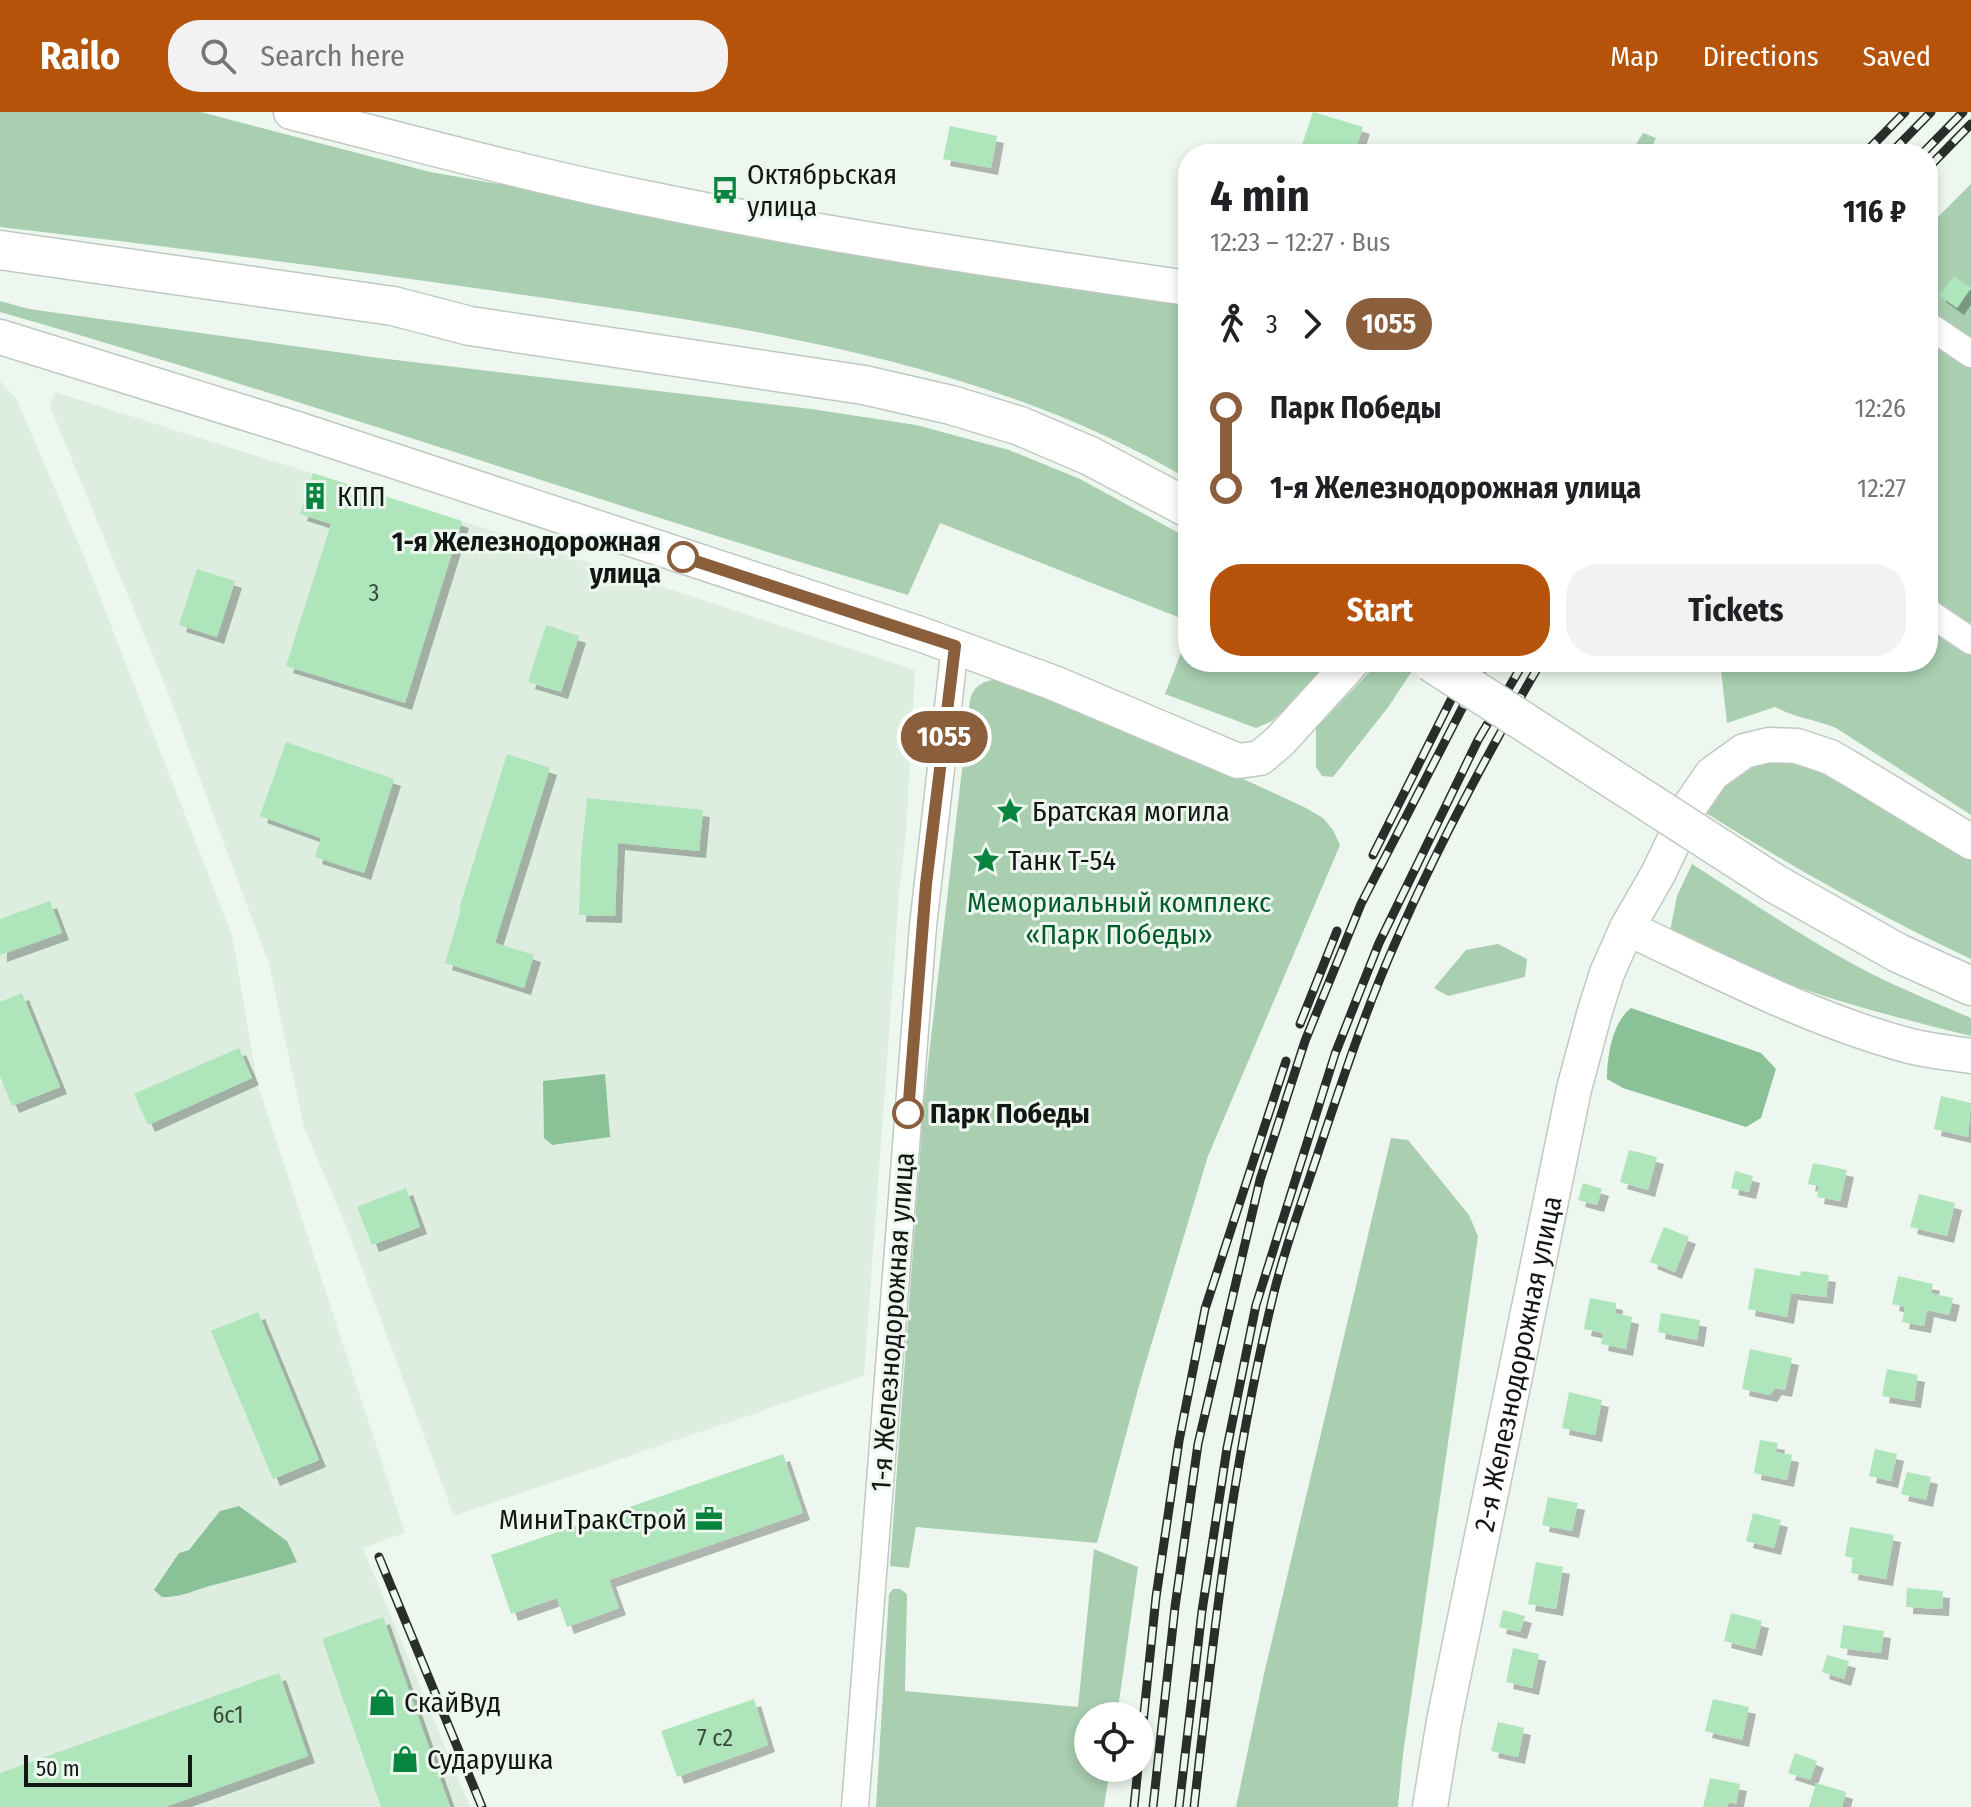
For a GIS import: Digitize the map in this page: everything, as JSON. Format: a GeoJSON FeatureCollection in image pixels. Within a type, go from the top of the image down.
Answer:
{"type":"FeatureCollection","features":[{"type":"Feature","properties":{"kind":"main road"},"geometry":{"type":"LineString","coordinates":[[0,250],[393,306],[470,326],[864,385],[951,405],[1020,426],[1090,456],[1178,503]]}},
{"type":"Feature","properties":{"kind":"main road"},"geometry":{"type":"LineString","coordinates":[[0,273],[386,328],[470,326]]}},
{"type":"Feature","properties":{"kind":"main road"},"geometry":{"type":"LineString","coordinates":[[1447,672],[1774,883],[1898,953],[1971,986]]}},
{"type":"Feature","properties":{"kind":"street"},"geometry":{"type":"LineString","coordinates":[[291,112],[650,199],[812,230],[1178,286]]}},
{"type":"Feature","properties":{"kind":"street"},"geometry":{"type":"LineString","coordinates":[[1938,332],[1971,354]]}},
{"type":"Feature","properties":{"kind":"street"},"geometry":{"type":"LineString","coordinates":[[0,337],[297,429],[955,646],[1054,683],[1238,761],[1260,758],[1280,741],[1343,672]]}},
{"type":"Feature","properties":{"kind":"street"},"geometry":{"type":"LineString","coordinates":[[1938,619],[1971,641]]}},
{"type":"Feature","properties":{"kind":"street","name":"1-я Железнодорожная улица"},"geometry":{"type":"LineString","coordinates":[[855,1807],[923,926],[955,646]]}},
{"type":"Feature","properties":{"kind":"street","name":"2-я Железнодорожная улица"},"geometry":{"type":"LineString","coordinates":[[1430,1807],[1444,1721],[1574,1089],[1607,973],[1692,803],[1721,766],[1755,747],[1797,746],[1830,757],[1971,842]]}},
{"type":"Feature","properties":{"kind":"street"},"geometry":{"type":"LineString","coordinates":[[1627,928],[1787,1001],[1856,1028],[1913,1046],[1971,1056]]}},
{"type":"Feature","properties":{"kind":"shaded area"},"geometry":{"type":"Polygon","coordinates":[[[0,381],[17,400],[87,564],[232,935],[257,1082],[405,1533],[363,1548],[470,1807],[0,1807],[0,381]]]}},
{"type":"Feature","properties":{"kind":"shaded area"},"geometry":{"type":"Polygon","coordinates":[[[55,392],[462,521],[915,670],[906,832],[864,1376],[454,1516],[346,1226],[304,1127],[269,964],[165,685],[50,407],[55,392]]]}},
{"type":"Feature","properties":{"kind":"shaded area"},"geometry":{"type":"Polygon","coordinates":[[[1631,1008],[1761,1053],[1776,1069],[1761,1118],[1746,1127],[1623,1088],[1607,1079],[1615,1031],[1631,1008]]]}},
{"type":"Feature","properties":{"kind":"shaded area"},"geometry":{"type":"Polygon","coordinates":[[[605,1074],[610,1137],[552,1145],[544,1138],[543,1081],[605,1074]]]}},
{"type":"Feature","properties":{"kind":"shaded area"},"geometry":{"type":"Polygon","coordinates":[[[239,1506],[287,1541],[297,1562],[178,1596],[162,1597],[154,1590],[179,1553],[189,1550],[220,1511],[239,1506]]]}},
{"type":"Feature","properties":{"kind":"green space"},"geometry":{"type":"Polygon","coordinates":[[[0,112],[201,112],[430,172],[1178,302],[1178,474],[1111,439],[1031,405],[866,355],[781,337],[459,286],[0,227],[0,112]]]}},
{"type":"Feature","properties":{"kind":"green space"},"geometry":{"type":"Polygon","coordinates":[[[1643,133],[1656,138],[1653,144],[1636,144],[1643,133]]]}},
{"type":"Feature","properties":{"kind":"green space"},"geometry":{"type":"Polygon","coordinates":[[[1971,184],[1971,815],[1836,728],[1775,707],[1727,723],[1721,672],[1938,672],[1938,217],[1971,184]]]}},
{"type":"Feature","properties":{"kind":"green space"},"geometry":{"type":"Polygon","coordinates":[[[0,301],[29,309],[379,358],[811,409],[916,425],[1009,450],[1080,479],[1178,533],[1178,617],[940,523],[908,595],[228,380],[0,312],[0,301]]]}},
{"type":"Feature","properties":{"kind":"green space"},"geometry":{"type":"Polygon","coordinates":[[[1178,661],[1178,672],[1327,672],[1272,721],[1256,728],[1165,694],[1178,661]]]}},
{"type":"Feature","properties":{"kind":"green space"},"geometry":{"type":"Polygon","coordinates":[[[1369,672],[1411,672],[1333,777],[1322,776],[1316,767],[1316,728],[1369,672]]]}},
{"type":"Feature","properties":{"kind":"green space","name":"Мемориальный комплекс «Парк Победы»"},"geometry":{"type":"Polygon","coordinates":[[[1001,679],[1224,770],[1306,808],[1323,818],[1340,845],[1208,1156],[1140,1382],[1097,1543],[916,1527],[909,1568],[890,1566],[924,1099],[970,700],[981,684],[1001,679]]]}},
{"type":"Feature","properties":{"kind":"green space"},"geometry":{"type":"Polygon","coordinates":[[[1782,751],[1971,848],[1971,959],[1832,888],[1698,808],[1711,787],[1782,751]]]}},
{"type":"Feature","properties":{"kind":"green space"},"geometry":{"type":"Polygon","coordinates":[[[1692,864],[1860,968],[1971,1018],[1971,1036],[1817,994],[1742,966],[1670,931],[1677,896],[1692,864]]]}},
{"type":"Feature","properties":{"kind":"green space"},"geometry":{"type":"Polygon","coordinates":[[[1498,944],[1527,959],[1525,977],[1448,996],[1434,988],[1466,950],[1498,944]]]}},
{"type":"Feature","properties":{"kind":"green space"},"geometry":{"type":"Polygon","coordinates":[[[1391,1138],[1408,1140],[1469,1215],[1478,1236],[1403,1754],[1398,1807],[1236,1807],[1264,1674],[1391,1138]]]}},
{"type":"Feature","properties":{"kind":"green space"},"geometry":{"type":"Polygon","coordinates":[[[1094,1549],[1138,1567],[1119,1702],[1079,1702],[1094,1549]]]}},
{"type":"Feature","properties":{"kind":"green space"},"geometry":{"type":"Polygon","coordinates":[[[893,1589],[907,1594],[905,1691],[1074,1707],[1074,1782],[1108,1782],[1104,1807],[876,1807],[889,1594],[893,1589]]]}},
{"type":"Feature","properties":{"kind":"building"},"geometry":{"type":"Polygon","coordinates":[[[1313,112],[1363,127],[1357,144],[1302,144],[1313,112]]]}},
{"type":"Feature","properties":{"kind":"building"},"geometry":{"type":"Polygon","coordinates":[[[950,126],[997,136],[991,168],[943,159],[950,126]]]}},
{"type":"Feature","properties":{"kind":"building"},"geometry":{"type":"Polygon","coordinates":[[[1954,276],[1971,288],[1957,308],[1939,295],[1954,276]]]}},
{"type":"Feature","properties":{"kind":"building"},"geometry":{"type":"Polygon","coordinates":[[[313,473],[462,521],[405,703],[286,666],[331,524],[300,514],[313,473]]]}},
{"type":"Feature","properties":{"kind":"building"},"geometry":{"type":"Polygon","coordinates":[[[197,569],[235,581],[217,637],[179,625],[197,569]]]}},
{"type":"Feature","properties":{"kind":"building"},"geometry":{"type":"Polygon","coordinates":[[[546,625],[579,636],[561,692],[528,682],[546,625]]]}},
{"type":"Feature","properties":{"kind":"building"},"geometry":{"type":"Polygon","coordinates":[[[286,742],[394,779],[364,873],[315,857],[321,838],[260,816],[286,742]]]}},
{"type":"Feature","properties":{"kind":"building"},"geometry":{"type":"Polygon","coordinates":[[[507,754],[550,768],[495,943],[534,955],[524,988],[445,963],[507,754]]]}},
{"type":"Feature","properties":{"kind":"building"},"geometry":{"type":"Polygon","coordinates":[[[587,798],[703,810],[699,851],[618,843],[615,916],[579,915],[587,798]]]}},
{"type":"Feature","properties":{"kind":"building"},"geometry":{"type":"Polygon","coordinates":[[[50,901],[62,933],[0,955],[0,919],[50,901]]]}},
{"type":"Feature","properties":{"kind":"building"},"geometry":{"type":"Polygon","coordinates":[[[22,993],[60,1087],[12,1106],[0,1076],[0,1002],[22,993]]]}},
{"type":"Feature","properties":{"kind":"building"},"geometry":{"type":"Polygon","coordinates":[[[239,1048],[252,1078],[148,1125],[134,1094],[239,1048]]]}},
{"type":"Feature","properties":{"kind":"building"},"geometry":{"type":"Polygon","coordinates":[[[1941,1096],[1971,1103],[1968,1137],[1934,1129],[1941,1096]]]}},
{"type":"Feature","properties":{"kind":"building"},"geometry":{"type":"Polygon","coordinates":[[[1629,1150],[1657,1157],[1648,1190],[1620,1182],[1629,1150]]]}},
{"type":"Feature","properties":{"kind":"building"},"geometry":{"type":"Polygon","coordinates":[[[1813,1163],[1847,1170],[1840,1201],[1817,1197],[1819,1186],[1808,1184],[1813,1163]]]}},
{"type":"Feature","properties":{"kind":"building"},"geometry":{"type":"Polygon","coordinates":[[[1735,1171],[1753,1176],[1749,1192],[1731,1188],[1735,1171]]]}},
{"type":"Feature","properties":{"kind":"building"},"geometry":{"type":"Polygon","coordinates":[[[1583,1183],[1602,1189],[1597,1205],[1578,1200],[1583,1183]]]}},
{"type":"Feature","properties":{"kind":"building"},"geometry":{"type":"Polygon","coordinates":[[[406,1188],[420,1227],[372,1245],[357,1207],[406,1188]]]}},
{"type":"Feature","properties":{"kind":"building"},"geometry":{"type":"Polygon","coordinates":[[[1919,1194],[1955,1203],[1947,1236],[1910,1227],[1919,1194]]]}},
{"type":"Feature","properties":{"kind":"building"},"geometry":{"type":"Polygon","coordinates":[[[1664,1227],[1689,1237],[1675,1272],[1650,1262],[1664,1227]]]}},
{"type":"Feature","properties":{"kind":"building"},"geometry":{"type":"Polygon","coordinates":[[[1755,1268],[1800,1276],[1801,1271],[1829,1275],[1826,1297],[1791,1293],[1787,1317],[1748,1309],[1755,1268]]]}},
{"type":"Feature","properties":{"kind":"building"},"geometry":{"type":"Polygon","coordinates":[[[1898,1276],[1933,1284],[1931,1293],[1953,1298],[1949,1315],[1927,1310],[1924,1326],[1902,1322],[1905,1307],[1892,1304],[1898,1276]]]}},
{"type":"Feature","properties":{"kind":"building"},"geometry":{"type":"Polygon","coordinates":[[[1590,1298],[1616,1303],[1615,1313],[1632,1317],[1626,1349],[1601,1344],[1603,1333],[1584,1329],[1590,1298]]]}},
{"type":"Feature","properties":{"kind":"building"},"geometry":{"type":"Polygon","coordinates":[[[258,1312],[319,1460],[273,1479],[211,1331],[258,1312]]]}},
{"type":"Feature","properties":{"kind":"building"},"geometry":{"type":"Polygon","coordinates":[[[1661,1313],[1700,1320],[1697,1340],[1658,1332],[1661,1313]]]}},
{"type":"Feature","properties":{"kind":"building"},"geometry":{"type":"Polygon","coordinates":[[[1750,1349],[1792,1358],[1785,1390],[1775,1388],[1770,1395],[1742,1389],[1750,1349]]]}},
{"type":"Feature","properties":{"kind":"building"},"geometry":{"type":"Polygon","coordinates":[[[1887,1369],[1918,1375],[1914,1401],[1882,1396],[1887,1369]]]}},
{"type":"Feature","properties":{"kind":"building"},"geometry":{"type":"Polygon","coordinates":[[[1569,1392],[1602,1400],[1595,1435],[1562,1428],[1569,1392]]]}},
{"type":"Feature","properties":{"kind":"building"},"geometry":{"type":"Polygon","coordinates":[[[1760,1440],[1778,1443],[1776,1452],[1792,1455],[1787,1480],[1754,1473],[1760,1440]]]}},
{"type":"Feature","properties":{"kind":"building"},"geometry":{"type":"Polygon","coordinates":[[[1875,1449],[1897,1454],[1891,1481],[1869,1476],[1875,1449]]]}},
{"type":"Feature","properties":{"kind":"building"},"geometry":{"type":"Polygon","coordinates":[[[783,1454],[803,1513],[609,1580],[619,1608],[567,1627],[557,1598],[511,1614],[491,1555],[783,1454]]]}},
{"type":"Feature","properties":{"kind":"building"},"geometry":{"type":"Polygon","coordinates":[[[1907,1472],[1931,1477],[1926,1500],[1901,1494],[1907,1472]]]}},
{"type":"Feature","properties":{"kind":"building"},"geometry":{"type":"Polygon","coordinates":[[[1548,1497],[1578,1503],[1572,1531],[1542,1525],[1548,1497]]]}},
{"type":"Feature","properties":{"kind":"building"},"geometry":{"type":"Polygon","coordinates":[[[1753,1513],[1781,1520],[1774,1548],[1746,1541],[1753,1513]]]}},
{"type":"Feature","properties":{"kind":"building"},"geometry":{"type":"Polygon","coordinates":[[[1850,1527],[1894,1535],[1886,1579],[1851,1573],[1853,1558],[1845,1556],[1850,1527]]]}},
{"type":"Feature","properties":{"kind":"building"},"geometry":{"type":"Polygon","coordinates":[[[1536,1562],[1563,1567],[1556,1609],[1528,1604],[1536,1562]]]}},
{"type":"Feature","properties":{"kind":"building"},"geometry":{"type":"Polygon","coordinates":[[[1907,1588],[1943,1591],[1942,1609],[1906,1607],[1907,1588]]]}},
{"type":"Feature","properties":{"kind":"building"},"geometry":{"type":"Polygon","coordinates":[[[1503,1610],[1525,1616],[1520,1632],[1499,1627],[1503,1610]]]}},
{"type":"Feature","properties":{"kind":"building"},"geometry":{"type":"Polygon","coordinates":[[[1731,1613],[1762,1621],[1755,1649],[1724,1641],[1731,1613]]]}},
{"type":"Feature","properties":{"kind":"building"},"geometry":{"type":"Polygon","coordinates":[[[383,1617],[450,1807],[381,1807],[322,1639],[383,1617]]]}},
{"type":"Feature","properties":{"kind":"building"},"geometry":{"type":"Polygon","coordinates":[[[1843,1625],[1884,1631],[1881,1653],[1840,1648],[1843,1625]]]}},
{"type":"Feature","properties":{"kind":"building"},"geometry":{"type":"Polygon","coordinates":[[[1513,1648],[1539,1654],[1532,1688],[1506,1682],[1513,1648]]]}},
{"type":"Feature","properties":{"kind":"building"},"geometry":{"type":"Polygon","coordinates":[[[1827,1655],[1849,1661],[1844,1679],[1822,1672],[1827,1655]]]}},
{"type":"Feature","properties":{"kind":"building"},"geometry":{"type":"Polygon","coordinates":[[[279,1673],[308,1756],[165,1807],[0,1807],[0,1773],[279,1673]]]}},
{"type":"Feature","properties":{"kind":"building"},"geometry":{"type":"Polygon","coordinates":[[[754,1699],[768,1745],[677,1777],[661,1731],[754,1699]]]}},
{"type":"Feature","properties":{"kind":"building"},"geometry":{"type":"Polygon","coordinates":[[[1713,1699],[1749,1707],[1742,1740],[1705,1731],[1713,1699]]]}},
{"type":"Feature","properties":{"kind":"building"},"geometry":{"type":"Polygon","coordinates":[[[1498,1722],[1524,1728],[1518,1757],[1491,1751],[1498,1722]]]}},
{"type":"Feature","properties":{"kind":"building"},"geometry":{"type":"Polygon","coordinates":[[[1795,1753],[1817,1761],[1810,1780],[1788,1773],[1795,1753]]]}},
{"type":"Feature","properties":{"kind":"building"},"geometry":{"type":"Polygon","coordinates":[[[1710,1778],[1740,1784],[1736,1804],[1729,1802],[1727,1807],[1703,1807],[1710,1778]]]}},
{"type":"Feature","properties":{"kind":"building"},"geometry":{"type":"Polygon","coordinates":[[[1816,1783],[1846,1792],[1842,1807],[1809,1807],[1816,1783]]]}},
{"type":"Feature","properties":{"kind":"railway"},"geometry":{"type":"LineString","coordinates":[[1874,144],[1905,112]]}},
{"type":"Feature","properties":{"kind":"railway"},"geometry":{"type":"LineString","coordinates":[[1900,144],[1931,112]]}},
{"type":"Feature","properties":{"kind":"railway"},"geometry":{"type":"LineString","coordinates":[[1932,144],[1963,112]]}},
{"type":"Feature","properties":{"kind":"railway"},"geometry":{"type":"LineString","coordinates":[[1938,158],[1971,124]]}},
{"type":"Feature","properties":{"kind":"railway"},"geometry":{"type":"LineString","coordinates":[[1373,855],[1465,672]]}},
{"type":"Feature","properties":{"kind":"railway"},"geometry":{"type":"LineString","coordinates":[[1153,1807],[1175,1607],[1198,1444],[1260,1180],[1305,1041],[1361,904],[1481,672]]}},
{"type":"Feature","properties":{"kind":"railway"},"geometry":{"type":"LineString","coordinates":[[1179,1807],[1202,1611],[1227,1448],[1256,1305],[1335,1054],[1379,943],[1478,740],[1518,672]]}},
{"type":"Feature","properties":{"kind":"railway"},"geometry":{"type":"LineString","coordinates":[[1194,1807],[1216,1619],[1244,1433],[1286,1250],[1353,1049],[1393,948],[1463,802],[1535,672]]}},
{"type":"Feature","properties":{"kind":"railway"},"geometry":{"type":"LineString","coordinates":[[1300,1024],[1337,931]]}},
{"type":"Feature","properties":{"kind":"railway"},"geometry":{"type":"LineString","coordinates":[[1145,1702],[1156,1597],[1179,1441],[1205,1309],[1286,1061]]}},
{"type":"Feature","properties":{"kind":"railway"},"geometry":{"type":"LineString","coordinates":[[379,1557],[482,1807]]}},
{"type":"Feature","properties":{"kind":"railway"},"geometry":{"type":"LineString","coordinates":[[1134,1807],[1137,1782]]}},
{"type":"Feature","properties":{"kind":"bus line","name":"1055"},"geometry":{"type":"LineString","coordinates":[[683,557],[955,646],[926,884],[908,1113]]}},
{"type":"Feature","properties":{"kind":"place","name":"Октябрьская улица"},"geometry":{"type":"Point","coordinates":[725,190]}},
{"type":"Feature","properties":{"kind":"place","name":"КПП"},"geometry":{"type":"Point","coordinates":[315,496]}},
{"type":"Feature","properties":{"kind":"place","name":"1-я Железнодорожная улица"},"geometry":{"type":"Point","coordinates":[683,557]}},
{"type":"Feature","properties":{"kind":"place","name":"Братская могила"},"geometry":{"type":"Point","coordinates":[1010,811]}},
{"type":"Feature","properties":{"kind":"place","name":"Танк Т-54"},"geometry":{"type":"Point","coordinates":[986,860]}},
{"type":"Feature","properties":{"kind":"place","name":"Парк Победы"},"geometry":{"type":"Point","coordinates":[908,1113]}},
{"type":"Feature","properties":{"kind":"place","name":"МиниТракСтрой"},"geometry":{"type":"Point","coordinates":[709,1519]}},
{"type":"Feature","properties":{"kind":"place","name":"СкайВуд"},"geometry":{"type":"Point","coordinates":[382,1702]}},
{"type":"Feature","properties":{"kind":"place","name":"Сударушка"},"geometry":{"type":"Point","coordinates":[405,1759]}}]}
